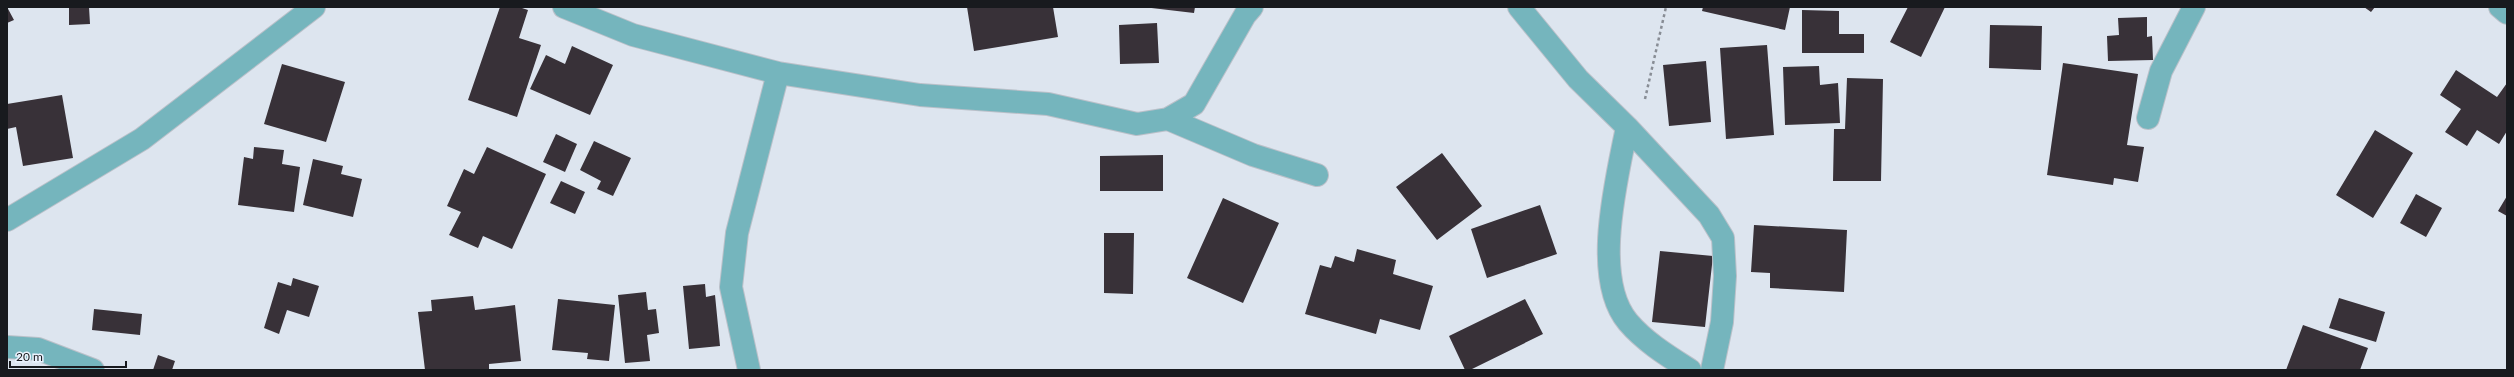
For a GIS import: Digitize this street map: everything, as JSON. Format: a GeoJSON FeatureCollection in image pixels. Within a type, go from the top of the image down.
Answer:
{"type":"FeatureCollection","features":[{"type":"Feature","properties":{"kind":"street"},"geometry":{"type":"LineString","coordinates":[[7,220],[142,139],[314,7]]}},
{"type":"Feature","properties":{"kind":"street"},"geometry":{"type":"LineString","coordinates":[[564,7],[633,35],[778,73],[920,95],[1048,104],[1137,124],[1168,120],[1194,104],[1245,15],[1252,7]]}},
{"type":"Feature","properties":{"kind":"street"},"geometry":{"type":"LineString","coordinates":[[1519,7],[1578,79],[1631,132],[1709,215],[1723,238],[1725,276],[1722,322],[1712,370]]}},
{"type":"Feature","properties":{"kind":"street"},"geometry":{"type":"LineString","coordinates":[[2148,118],[2161,71],[2194,7]]}},
{"type":"Feature","properties":{"kind":"street"},"geometry":{"type":"LineString","coordinates":[[2500,7],[2507,13]]}},
{"type":"Feature","properties":{"kind":"street"},"geometry":{"type":"LineString","coordinates":[[748,370],[731,287],[737,233],[778,73]]}},
{"type":"Feature","properties":{"kind":"street"},"geometry":{"type":"LineString","coordinates":[[1168,120],[1253,155],[1317,175]]}},
{"type":"Feature","properties":{"kind":"street"},"geometry":{"type":"LineString","coordinates":[[1631,132],[1612,207],[1608,251],[1612,293],[1627,321],[1659,350],[1690,370]]}},
{"type":"Feature","properties":{"kind":"street"},"geometry":{"type":"LineString","coordinates":[[7,347],[38,349],[93,370]]}},
{"type":"Feature","properties":{"kind":"path"},"geometry":{"type":"LineString","coordinates":[[1631,132],[1666,7]]}},
{"type":"Feature","properties":{"kind":"building"},"geometry":{"type":"Polygon","coordinates":[[[7,7],[14,20],[7,23],[7,7]]]}},
{"type":"Feature","properties":{"kind":"building"},"geometry":{"type":"Polygon","coordinates":[[[69,7],[89,7],[90,24],[69,25],[69,7]]]}},
{"type":"Feature","properties":{"kind":"building"},"geometry":{"type":"Polygon","coordinates":[[[500,7],[519,7],[528,10],[519,38],[541,45],[517,117],[468,100],[500,7]]]}},
{"type":"Feature","properties":{"kind":"building"},"geometry":{"type":"Polygon","coordinates":[[[967,7],[1053,7],[1058,37],[974,51],[967,7]]]}},
{"type":"Feature","properties":{"kind":"building"},"geometry":{"type":"Polygon","coordinates":[[[1143,7],[1195,7],[1194,13],[1143,7]]]}},
{"type":"Feature","properties":{"kind":"building"},"geometry":{"type":"Polygon","coordinates":[[[1703,7],[1790,7],[1785,30],[1702,11],[1703,7]]]}},
{"type":"Feature","properties":{"kind":"building"},"geometry":{"type":"Polygon","coordinates":[[[1908,7],[1945,7],[1921,57],[1890,42],[1908,7]]]}},
{"type":"Feature","properties":{"kind":"building"},"geometry":{"type":"Polygon","coordinates":[[[2364,7],[2375,7],[2371,12],[2364,7]]]}},
{"type":"Feature","properties":{"kind":"building"},"geometry":{"type":"Polygon","coordinates":[[[1802,10],[1839,11],[1839,34],[1864,34],[1864,53],[1802,53],[1802,10]]]}},
{"type":"Feature","properties":{"kind":"building"},"geometry":{"type":"Polygon","coordinates":[[[2147,17],[2147,37],[2152,36],[2153,60],[2108,61],[2107,36],[2119,35],[2118,18],[2147,17]]]}},
{"type":"Feature","properties":{"kind":"building"},"geometry":{"type":"Polygon","coordinates":[[[1157,23],[1159,63],[1120,64],[1119,25],[1157,23]]]}},
{"type":"Feature","properties":{"kind":"building"},"geometry":{"type":"Polygon","coordinates":[[[1990,25],[2042,26],[2041,70],[1989,68],[1990,25]]]}},
{"type":"Feature","properties":{"kind":"building"},"geometry":{"type":"Polygon","coordinates":[[[1767,45],[1774,135],[1726,139],[1720,48],[1767,45]]]}},
{"type":"Feature","properties":{"kind":"building"},"geometry":{"type":"Polygon","coordinates":[[[572,46],[613,65],[590,115],[530,89],[546,55],[565,64],[572,46]]]}},
{"type":"Feature","properties":{"kind":"building"},"geometry":{"type":"Polygon","coordinates":[[[1706,61],[1711,122],[1669,126],[1663,65],[1706,61]]]}},
{"type":"Feature","properties":{"kind":"building"},"geometry":{"type":"Polygon","coordinates":[[[2063,63],[2138,74],[2127,145],[2144,147],[2138,182],[2114,178],[2113,185],[2047,175],[2063,63]]]}},
{"type":"Feature","properties":{"kind":"building"},"geometry":{"type":"Polygon","coordinates":[[[282,64],[345,82],[326,142],[264,124],[282,64]]]}},
{"type":"Feature","properties":{"kind":"building"},"geometry":{"type":"Polygon","coordinates":[[[1819,66],[1820,85],[1838,83],[1840,123],[1785,125],[1783,67],[1819,66]]]}},
{"type":"Feature","properties":{"kind":"building"},"geometry":{"type":"Polygon","coordinates":[[[2456,70],[2497,97],[2507,83],[2507,131],[2499,144],[2477,130],[2467,146],[2445,132],[2461,109],[2440,95],[2456,70]]]}},
{"type":"Feature","properties":{"kind":"building"},"geometry":{"type":"Polygon","coordinates":[[[1847,78],[1883,79],[1881,181],[1833,181],[1834,129],[1845,129],[1847,78]]]}},
{"type":"Feature","properties":{"kind":"building"},"geometry":{"type":"Polygon","coordinates":[[[62,95],[73,158],[23,166],[16,127],[7,129],[7,104],[62,95]]]}},
{"type":"Feature","properties":{"kind":"building"},"geometry":{"type":"Polygon","coordinates":[[[2375,130],[2413,153],[2373,218],[2336,195],[2375,130]]]}},
{"type":"Feature","properties":{"kind":"building"},"geometry":{"type":"Polygon","coordinates":[[[556,134],[577,144],[565,172],[543,162],[556,134]]]}},
{"type":"Feature","properties":{"kind":"building"},"geometry":{"type":"Polygon","coordinates":[[[594,141],[631,158],[613,196],[597,189],[601,181],[580,170],[594,141]]]}},
{"type":"Feature","properties":{"kind":"building"},"geometry":{"type":"Polygon","coordinates":[[[254,147],[284,150],[282,164],[300,167],[294,212],[238,205],[244,157],[253,159],[254,147]]]}},
{"type":"Feature","properties":{"kind":"building"},"geometry":{"type":"Polygon","coordinates":[[[487,147],[546,174],[512,249],[483,236],[478,248],[449,235],[461,212],[447,206],[464,169],[474,174],[487,147]]]}},
{"type":"Feature","properties":{"kind":"building"},"geometry":{"type":"Polygon","coordinates":[[[1442,153],[1482,206],[1437,240],[1396,187],[1442,153]]]}},
{"type":"Feature","properties":{"kind":"building"},"geometry":{"type":"Polygon","coordinates":[[[1163,155],[1163,191],[1100,191],[1100,156],[1163,155]]]}},
{"type":"Feature","properties":{"kind":"building"},"geometry":{"type":"Polygon","coordinates":[[[313,159],[343,166],[341,174],[362,179],[353,217],[303,205],[313,159]]]}},
{"type":"Feature","properties":{"kind":"building"},"geometry":{"type":"Polygon","coordinates":[[[561,181],[585,192],[575,214],[550,203],[561,181]]]}},
{"type":"Feature","properties":{"kind":"building"},"geometry":{"type":"Polygon","coordinates":[[[2416,194],[2442,208],[2426,237],[2400,223],[2416,194]]]}},
{"type":"Feature","properties":{"kind":"building"},"geometry":{"type":"Polygon","coordinates":[[[2507,196],[2507,216],[2498,211],[2507,196]]]}},
{"type":"Feature","properties":{"kind":"building"},"geometry":{"type":"Polygon","coordinates":[[[1223,198],[1279,223],[1243,303],[1187,278],[1223,198]]]}},
{"type":"Feature","properties":{"kind":"building"},"geometry":{"type":"Polygon","coordinates":[[[1540,205],[1557,254],[1487,278],[1471,229],[1540,205]]]}},
{"type":"Feature","properties":{"kind":"building"},"geometry":{"type":"Polygon","coordinates":[[[1754,225],[1847,230],[1844,292],[1770,288],[1770,273],[1751,272],[1754,225]]]}},
{"type":"Feature","properties":{"kind":"building"},"geometry":{"type":"Polygon","coordinates":[[[1104,233],[1134,233],[1133,294],[1104,293],[1104,233]]]}},
{"type":"Feature","properties":{"kind":"building"},"geometry":{"type":"Polygon","coordinates":[[[1357,249],[1396,260],[1393,274],[1433,286],[1420,330],[1380,319],[1376,334],[1305,314],[1320,265],[1331,268],[1335,256],[1354,262],[1357,249]]]}},
{"type":"Feature","properties":{"kind":"building"},"geometry":{"type":"Polygon","coordinates":[[[1660,251],[1713,256],[1705,327],[1652,322],[1660,251]]]}},
{"type":"Feature","properties":{"kind":"building"},"geometry":{"type":"Polygon","coordinates":[[[293,278],[319,286],[309,317],[287,310],[279,334],[264,328],[278,282],[291,286],[293,278]]]}},
{"type":"Feature","properties":{"kind":"building"},"geometry":{"type":"Polygon","coordinates":[[[705,284],[706,297],[715,295],[720,346],[689,349],[683,286],[705,284]]]}},
{"type":"Feature","properties":{"kind":"building"},"geometry":{"type":"Polygon","coordinates":[[[646,292],[648,310],[656,309],[659,333],[647,335],[650,361],[625,363],[618,295],[646,292]]]}},
{"type":"Feature","properties":{"kind":"building"},"geometry":{"type":"Polygon","coordinates":[[[473,296],[475,310],[515,305],[521,361],[489,364],[489,370],[425,370],[418,312],[432,311],[431,300],[473,296]]]}},
{"type":"Feature","properties":{"kind":"building"},"geometry":{"type":"Polygon","coordinates":[[[2339,298],[2385,312],[2376,342],[2329,328],[2339,298]]]}},
{"type":"Feature","properties":{"kind":"building"},"geometry":{"type":"Polygon","coordinates":[[[558,299],[615,305],[609,361],[587,359],[588,353],[552,350],[558,299]]]}},
{"type":"Feature","properties":{"kind":"building"},"geometry":{"type":"Polygon","coordinates":[[[1525,299],[1543,334],[1470,370],[1465,370],[1449,336],[1525,299]]]}},
{"type":"Feature","properties":{"kind":"building"},"geometry":{"type":"Polygon","coordinates":[[[94,309],[142,314],[140,335],[92,330],[94,309]]]}},
{"type":"Feature","properties":{"kind":"building"},"geometry":{"type":"Polygon","coordinates":[[[2303,325],[2368,348],[2360,370],[2286,370],[2303,325]]]}},
{"type":"Feature","properties":{"kind":"building"},"geometry":{"type":"Polygon","coordinates":[[[158,355],[175,361],[172,370],[153,370],[158,355]]]}}]}
